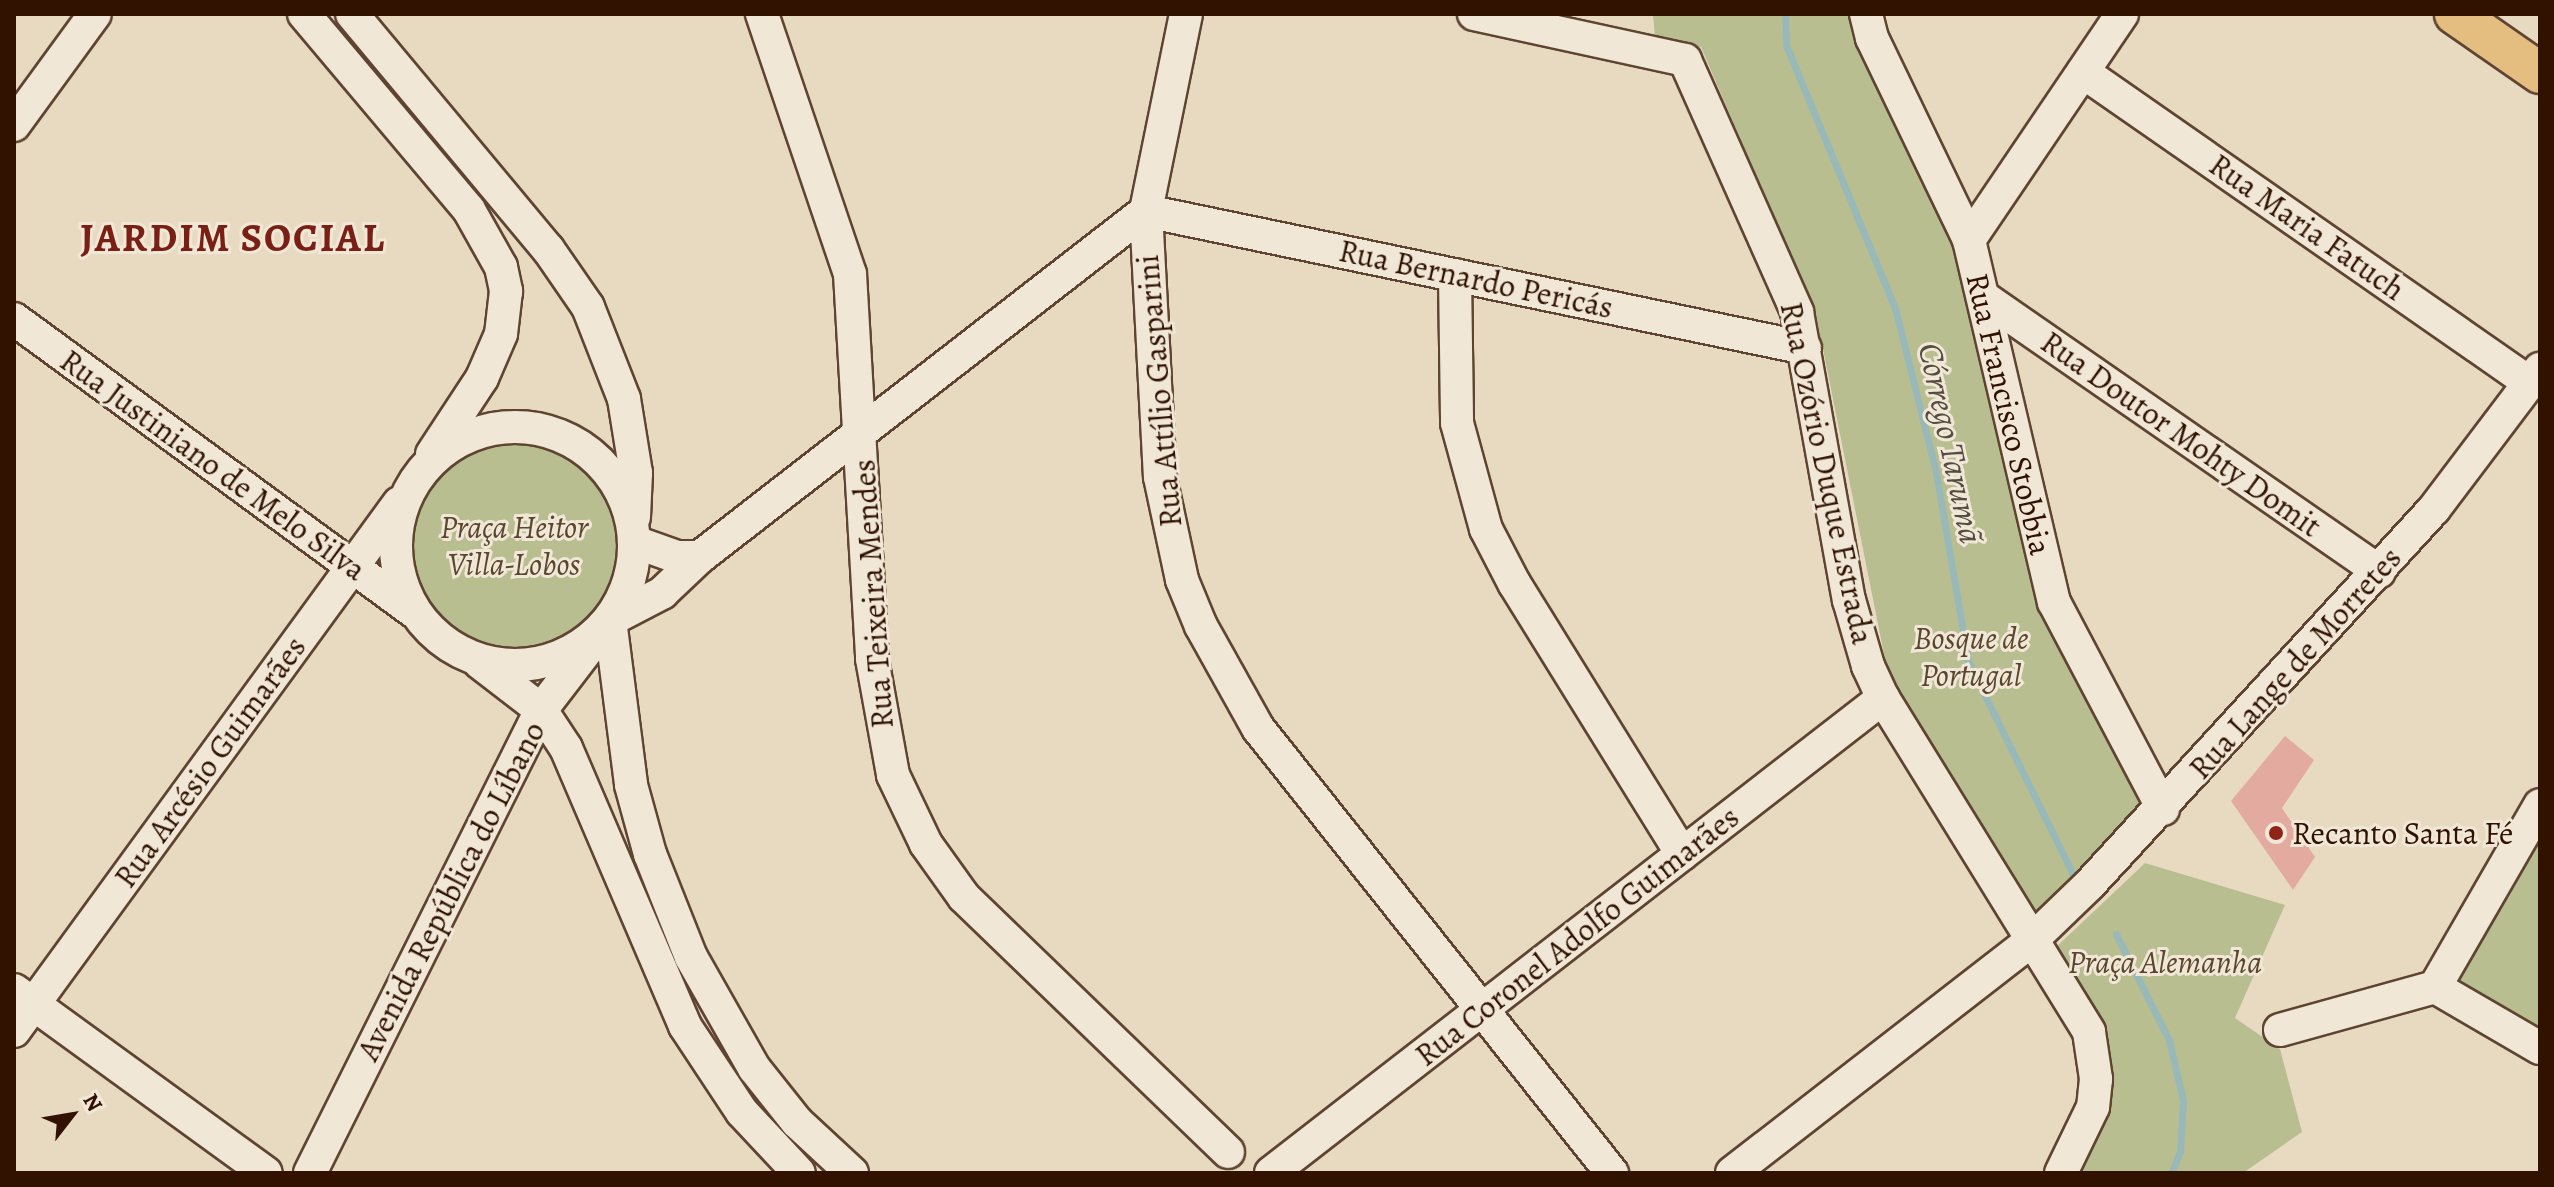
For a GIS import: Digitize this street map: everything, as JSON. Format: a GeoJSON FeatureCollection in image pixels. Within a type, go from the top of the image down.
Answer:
{"type":"FeatureCollection","features":[{"type":"Feature","properties":{"kind":"main road"},"geometry":{"type":"LineString","coordinates":[[2455,14],[2540,73]]}},
{"type":"Feature","properties":{"kind":"street"},"geometry":{"type":"LineString","coordinates":[[14,125],[95,14]]}},
{"type":"Feature","properties":{"kind":"street"},"geometry":{"type":"LineString","coordinates":[[304,14],[469,210],[501,267],[506,313],[497,346],[406,493],[395,532],[398,573],[413,611],[441,641],[477,660],[541,710],[593,802],[685,1026],[742,1112],[799,1173]]}},
{"type":"Feature","properties":{"kind":"street"},"geometry":{"type":"LineString","coordinates":[[352,14],[548,249],[588,307],[614,365],[630,424],[636,473],[629,583],[610,620],[631,785],[650,854],[691,957],[754,1068],[797,1122],[852,1173]]}},
{"type":"Feature","properties":{"kind":"street","name":"Rua Teixeira Mendes"},"geometry":{"type":"LineString","coordinates":[[762,14],[850,274],[876,702],[893,775],[908,810],[947,876],[987,922],[1228,1152]]}},
{"type":"Feature","properties":{"kind":"street","name":"Rua Attílio Gasparini"},"geometry":{"type":"LineString","coordinates":[[1186,14],[1146,211],[1160,477],[1172,545],[1201,626],[1267,741],[1612,1173]]}},
{"type":"Feature","properties":{"kind":"street","name":"Rua Ozório Duque Estrada"},"geometry":{"type":"LineString","coordinates":[[1474,14],[1685,60],[1780,266],[1805,348],[1849,600],[1883,698],[2032,940],[2082,1014],[2094,1054],[2093,1107],[2061,1173]]}},
{"type":"Feature","properties":{"kind":"street","name":"Rua Francisco Stobbia"},"geometry":{"type":"LineString","coordinates":[[1866,14],[1872,38],[1969,240],[2054,602],[2163,809]]}},
{"type":"Feature","properties":{"kind":"street"},"geometry":{"type":"LineString","coordinates":[[1969,240],[2122,14]]}},
{"type":"Feature","properties":{"kind":"street","name":"Rua Maria Fatuch"},"geometry":{"type":"LineString","coordinates":[[2083,72],[2535,376]]}},
{"type":"Feature","properties":{"kind":"street"},"geometry":{"type":"LineString","coordinates":[[477,660],[513,667],[550,662],[583,646],[610,620],[662,593],[700,557],[1146,211]]}},
{"type":"Feature","properties":{"kind":"street","name":"Rua Bernardo Pericás"},"geometry":{"type":"LineString","coordinates":[[1146,211],[1805,348]]}},
{"type":"Feature","properties":{"kind":"street"},"geometry":{"type":"LineString","coordinates":[[1455,275],[1457,423],[1486,529],[1514,583],[1682,854]]}},
{"type":"Feature","properties":{"kind":"street","name":"Rua Doutor Mohty Domit"},"geometry":{"type":"LineString","coordinates":[[1983,297],[2379,571]]}},
{"type":"Feature","properties":{"kind":"street","name":"Rua Justiniano de Melo Silva"},"geometry":{"type":"LineString","coordinates":[[14,319],[413,611]]}},
{"type":"Feature","properties":{"kind":"street","name":"Rua Lange de Morretes"},"geometry":{"type":"LineString","coordinates":[[1732,1173],[2032,940],[2163,809],[2379,571],[2535,376]]}},
{"type":"Feature","properties":{"kind":"street"},"geometry":{"type":"LineString","coordinates":[[424,467],[454,442],[490,428],[529,426],[566,438],[598,460],[621,491],[634,535],[677,557],[700,557]]}},
{"type":"Feature","properties":{"kind":"street","name":"Rua Arcésio Guimarães"},"geometry":{"type":"LineString","coordinates":[[14,1031],[24,997],[406,493]]}},
{"type":"Feature","properties":{"kind":"street","name":"Avenida República do Líbano"},"geometry":{"type":"LineString","coordinates":[[310,1173],[541,710],[610,620]]}},
{"type":"Feature","properties":{"kind":"street","name":"Rua Coronel Adolfo Guimarães"},"geometry":{"type":"LineString","coordinates":[[1271,1173],[1883,698]]}},
{"type":"Feature","properties":{"kind":"street"},"geometry":{"type":"LineString","coordinates":[[2280,1030],[2435,987],[2540,805]]}},
{"type":"Feature","properties":{"kind":"street"},"geometry":{"type":"LineString","coordinates":[[2435,987],[2540,1048]]}},
{"type":"Feature","properties":{"kind":"street"},"geometry":{"type":"LineString","coordinates":[[24,997],[266,1173]]}},
{"type":"Feature","properties":{"kind":"green space","name":"Bosque de Portugal"},"geometry":{"type":"Polygon","coordinates":[[[1653,14],[1853,14],[1963,253],[2048,620],[2150,809],[2030,920],[1891,689],[1823,349],[1803,286],[1701,47],[1655,38],[1653,14]]]}},
{"type":"Feature","properties":{"kind":"green space","name":"Praça Heitor Villa-Lobos"},"geometry":{"type":"Polygon","coordinates":[[[514,438],[555,446],[574,456],[590,470],[604,486],[614,505],[622,546],[614,587],[604,606],[590,622],[574,636],[555,646],[514,654],[473,646],[454,636],[438,622],[424,606],[414,587],[406,546],[414,505],[424,486],[438,470],[454,456],[473,446],[514,438]]]}},
{"type":"Feature","properties":{"kind":"green space"},"geometry":{"type":"Polygon","coordinates":[[[2540,829],[2540,1034],[2453,983],[2540,829]]]}},
{"type":"Feature","properties":{"kind":"green space","name":"Praça Alemanha"},"geometry":{"type":"Polygon","coordinates":[[[2145,863],[2285,905],[2235,1018],[2280,1049],[2302,1132],[2243,1173],[2078,1173],[2101,1128],[2107,1090],[2052,951],[2145,863]]]}},
{"type":"Feature","properties":{"kind":"building","name":"Recanto Santa Fé"},"geometry":{"type":"Polygon","coordinates":[[[2285,736],[2314,760],[2282,808],[2315,857],[2293,890],[2231,801],[2285,736]]]}},
{"type":"Feature","properties":{"kind":"waterway","name":"Córrego Tarumã"},"geometry":{"type":"LineString","coordinates":[[1785,14],[1786,45],[1895,308],[1936,473],[1968,661],[2075,878]]}},
{"type":"Feature","properties":{"kind":"waterway","name":"Córrego Tarumã"},"geometry":{"type":"LineString","coordinates":[[2116,934],[2169,1040],[2183,1100],[2180,1152],[2171,1173]]}},
{"type":"Feature","properties":{"kind":"place","name":"Recanto Santa Fé"},"geometry":{"type":"Point","coordinates":[2276,833]}},
{"type":"Feature","properties":{"kind":"district","name":"JARDIM SOCIAL"},"geometry":{"type":"Point","coordinates":[233,238]}}]}
